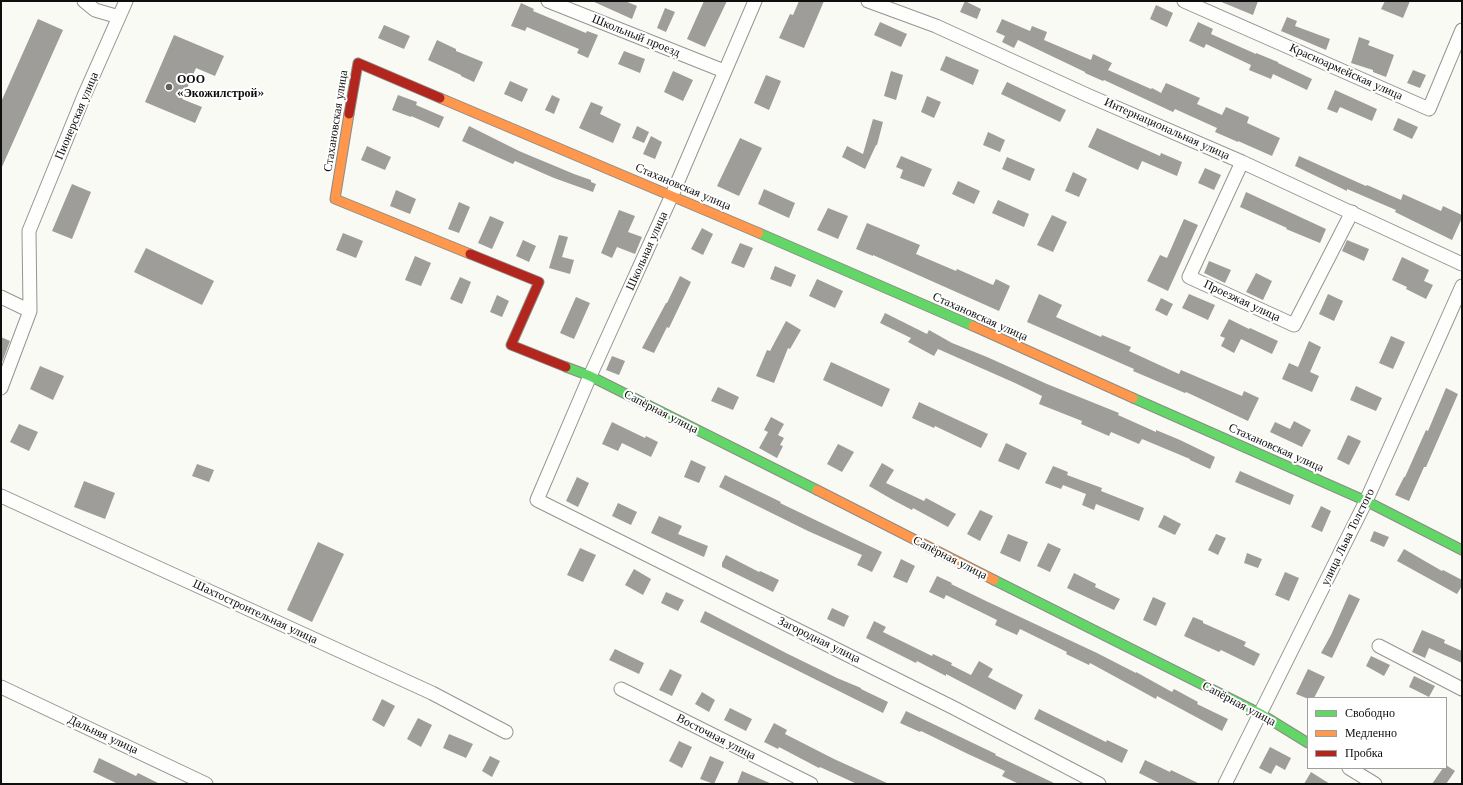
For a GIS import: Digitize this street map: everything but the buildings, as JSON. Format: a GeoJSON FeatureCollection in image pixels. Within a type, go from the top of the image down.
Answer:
{"type":"FeatureCollection","features":[{"type":"Feature","properties":{"kind":"street"},"geometry":{"type":"LineString","coordinates":[[84,1],[95,10],[119,17]]}},
{"type":"Feature","properties":{"kind":"street","name":"Пионерская улица"},"geometry":{"type":"LineString","coordinates":[[30,310],[29,232],[84,96],[126,1]]}},
{"type":"Feature","properties":{"kind":"street","name":"Школьный проезд"},"geometry":{"type":"LineString","coordinates":[[548,1],[724,71]]}},
{"type":"Feature","properties":{"kind":"street","name":"Школьная улица"},"geometry":{"type":"LineString","coordinates":[[537,500],[590,376],[672,195],[755,1]]}},
{"type":"Feature","properties":{"kind":"street","name":"Интернациональная улица"},"geometry":{"type":"LineString","coordinates":[[868,1],[936,26],[1087,95],[1242,162],[1462,264]]}},
{"type":"Feature","properties":{"kind":"street","name":"Красноармейская улица"},"geometry":{"type":"LineString","coordinates":[[1184,1],[1429,109],[1462,30]]}},
{"type":"Feature","properties":{"kind":"street","name":"Стахановская улица"},"geometry":{"type":"LineString","coordinates":[[590,376],[511,345],[539,282],[335,199],[358,63],[672,195],[1366,501],[1462,550]]}},
{"type":"Feature","properties":{"kind":"street","name":"Проезжая улица"},"geometry":{"type":"LineString","coordinates":[[1242,162],[1189,277],[1294,325],[1352,212]]}},
{"type":"Feature","properties":{"kind":"street","name":"улица Льва Толстого"},"geometry":{"type":"LineString","coordinates":[[1225,784],[1366,501],[1462,286]]}},
{"type":"Feature","properties":{"kind":"street"},"geometry":{"type":"LineString","coordinates":[[1,297],[30,310],[1,388]]}},
{"type":"Feature","properties":{"kind":"street","name":"Сапёрная улица"},"geometry":{"type":"LineString","coordinates":[[590,376],[1261,714],[1307,742]]}},
{"type":"Feature","properties":{"kind":"street","name":"Шахтостроительная улица"},"geometry":{"type":"LineString","coordinates":[[1,496],[432,693],[506,732]]}},
{"type":"Feature","properties":{"kind":"street","name":"Загородная улица"},"geometry":{"type":"LineString","coordinates":[[537,500],[954,708],[1099,784]]}},
{"type":"Feature","properties":{"kind":"street"},"geometry":{"type":"LineString","coordinates":[[1379,646],[1462,689]]}},
{"type":"Feature","properties":{"kind":"street","name":"Дальняя улица"},"geometry":{"type":"LineString","coordinates":[[1,687],[206,784]]}},
{"type":"Feature","properties":{"kind":"street","name":"Восточная улица"},"geometry":{"type":"LineString","coordinates":[[621,689],[811,784]]}},
{"type":"Feature","properties":{"kind":"street"},"geometry":{"type":"LineString","coordinates":[[1351,769],[1375,784]]}},
{"type":"Feature","properties":{"kind":"traffic: fast"},"geometry":{"type":"LineString","coordinates":[[759,233],[973,326]]}},
{"type":"Feature","properties":{"kind":"traffic: fast"},"geometry":{"type":"LineString","coordinates":[[566,367],[590,376],[817,490]]}},
{"type":"Feature","properties":{"kind":"traffic: fast"},"geometry":{"type":"LineString","coordinates":[[1133,398],[1366,501],[1462,550]]}},
{"type":"Feature","properties":{"kind":"traffic: fast"},"geometry":{"type":"LineString","coordinates":[[994,580],[1261,714],[1307,742]]}},
{"type":"Feature","properties":{"kind":"traffic: slow"},"geometry":{"type":"LineString","coordinates":[[440,98],[759,233]]}},
{"type":"Feature","properties":{"kind":"traffic: slow"},"geometry":{"type":"LineString","coordinates":[[349,114],[335,199],[470,254]]}},
{"type":"Feature","properties":{"kind":"traffic: slow"},"geometry":{"type":"LineString","coordinates":[[973,326],[1133,398]]}},
{"type":"Feature","properties":{"kind":"traffic: slow"},"geometry":{"type":"LineString","coordinates":[[817,490],[994,580]]}},
{"type":"Feature","properties":{"kind":"traffic: jam"},"geometry":{"type":"LineString","coordinates":[[349,114],[358,63],[440,98]]}},
{"type":"Feature","properties":{"kind":"traffic: jam"},"geometry":{"type":"LineString","coordinates":[[470,254],[539,282],[511,345],[566,367]]}},
{"type":"Feature","properties":{"kind":"place","name":"ООО «Экожилстрой»"},"geometry":{"type":"Point","coordinates":[169,87]}}]}
